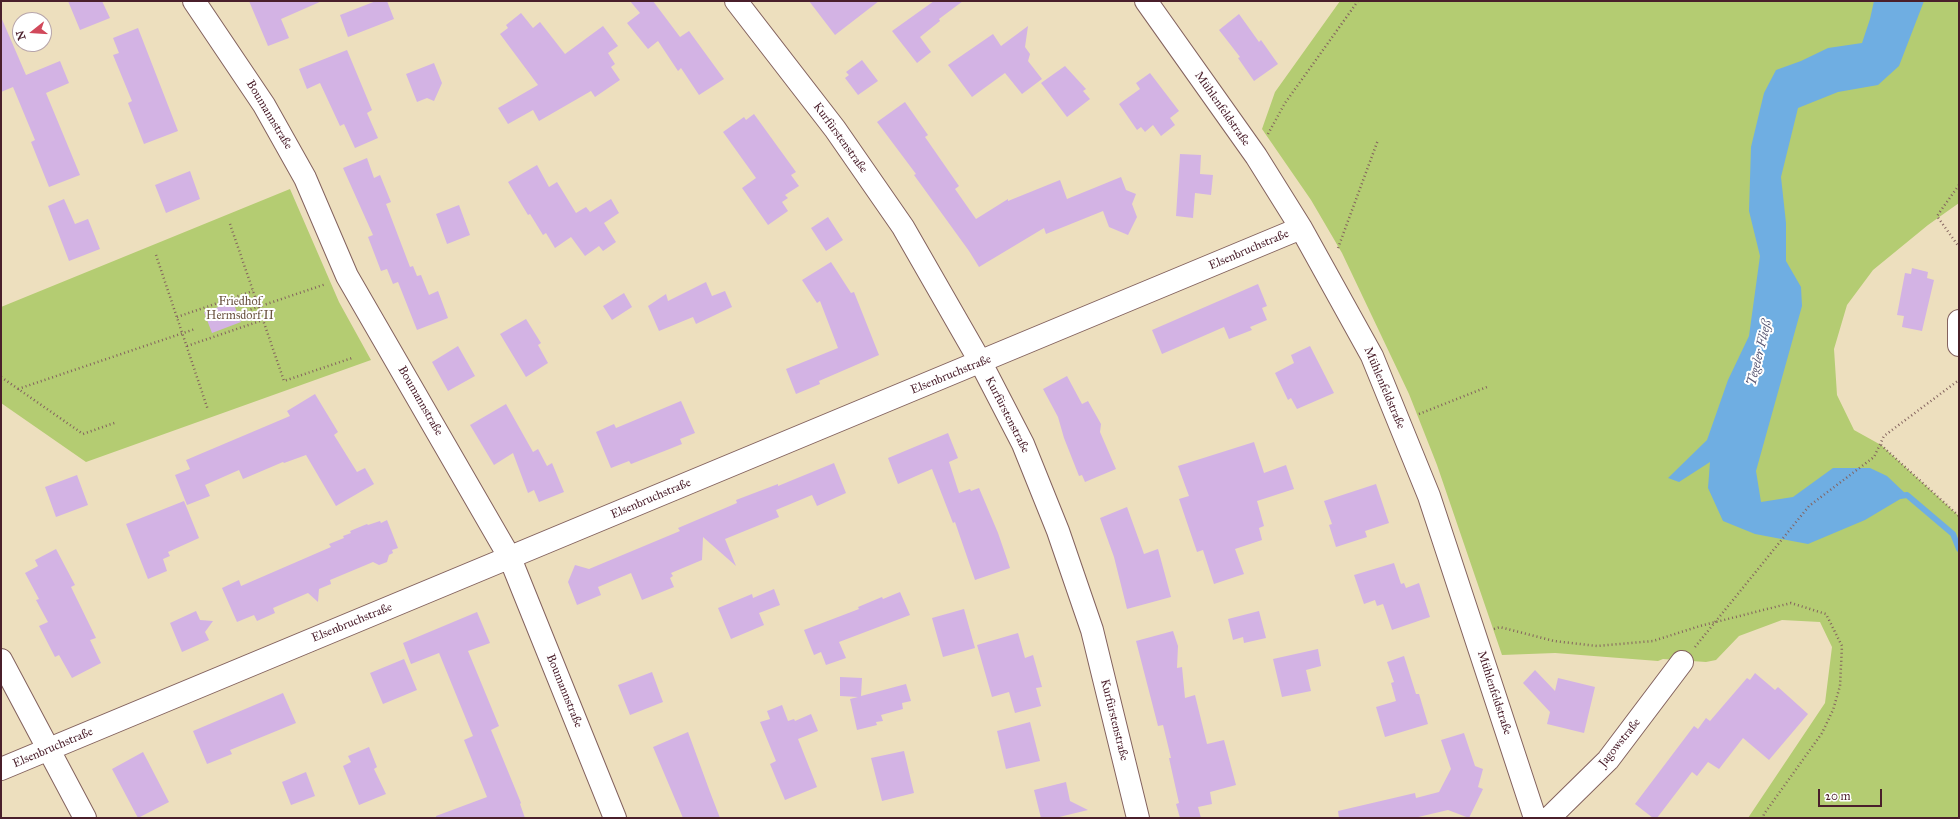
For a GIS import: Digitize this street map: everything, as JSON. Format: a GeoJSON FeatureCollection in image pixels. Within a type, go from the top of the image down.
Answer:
{"type":"FeatureCollection","features":[{"type":"Feature","properties":{"kind":"street","name":"Boumannstraße"},"geometry":{"type":"LineString","coordinates":[[194,1],[264,105],[305,178],[348,276],[510,558],[615,818]]}},
{"type":"Feature","properties":{"kind":"street","name":"Kurfürstenstraße"},"geometry":{"type":"LineString","coordinates":[[736,1],[835,129],[903,227],[981,363],[1023,444],[1058,531],[1092,630],[1138,818]]}},
{"type":"Feature","properties":{"kind":"street","name":"Mühlenfeldstraße"},"geometry":{"type":"LineString","coordinates":[[1146,1],[1256,156],[1301,228],[1372,356],[1429,496],[1535,818]]}},
{"type":"Feature","properties":{"kind":"street","name":"Elsenbruchstraße"},"geometry":{"type":"LineString","coordinates":[[1,769],[981,363],[1301,228]]}},
{"type":"Feature","properties":{"kind":"street"},"geometry":{"type":"LineString","coordinates":[[1959,321],[1959,345]]}},
{"type":"Feature","properties":{"kind":"street"},"geometry":{"type":"LineString","coordinates":[[1,660],[85,818]]}},
{"type":"Feature","properties":{"kind":"street","name":"Jagowstraße"},"geometry":{"type":"LineString","coordinates":[[1549,818],[1608,760],[1682,662]]}},
{"type":"Feature","properties":{"kind":"path"},"geometry":{"type":"LineString","coordinates":[[1267,135],[1286,103],[1358,1]]}},
{"type":"Feature","properties":{"kind":"path"},"geometry":{"type":"LineString","coordinates":[[1337,250],[1378,140]]}},
{"type":"Feature","properties":{"kind":"path"},"geometry":{"type":"LineString","coordinates":[[1959,185],[1937,216],[1959,247]]}},
{"type":"Feature","properties":{"kind":"path"},"geometry":{"type":"LineString","coordinates":[[230,224],[284,381],[352,358]]}},
{"type":"Feature","properties":{"kind":"path"},"geometry":{"type":"LineString","coordinates":[[156,255],[208,410]]}},
{"type":"Feature","properties":{"kind":"path"},"geometry":{"type":"LineString","coordinates":[[242,312],[326,283]]}},
{"type":"Feature","properties":{"kind":"path"},"geometry":{"type":"LineString","coordinates":[[177,317],[253,291]]}},
{"type":"Feature","properties":{"kind":"path"},"geometry":{"type":"LineString","coordinates":[[187,346],[263,320]]}},
{"type":"Feature","properties":{"kind":"path"},"geometry":{"type":"LineString","coordinates":[[18,389],[195,329]]}},
{"type":"Feature","properties":{"kind":"path"},"geometry":{"type":"LineString","coordinates":[[1,377],[83,434],[117,422]]}},
{"type":"Feature","properties":{"kind":"path"},"geometry":{"type":"LineString","coordinates":[[1682,662],[1808,506],[1874,457],[1884,436],[1959,380]]}},
{"type":"Feature","properties":{"kind":"path"},"geometry":{"type":"LineString","coordinates":[[1418,414],[1487,387]]}},
{"type":"Feature","properties":{"kind":"path"},"geometry":{"type":"LineString","coordinates":[[1881,444],[1959,516]]}},
{"type":"Feature","properties":{"kind":"path"},"geometry":{"type":"LineString","coordinates":[[1488,631],[1500,627],[1554,641],[1597,646],[1653,641],[1791,603],[1826,614],[1842,646],[1840,686],[1833,710],[1822,733],[1764,814],[1763,818]]}},
{"type":"Feature","properties":{"kind":"green space"},"geometry":{"type":"Polygon","coordinates":[[[1340,1],[1959,1],[1959,203],[1928,225],[1873,270],[1847,305],[1834,349],[1837,395],[1854,430],[1881,445],[1959,516],[1959,818],[1748,818],[1825,703],[1832,647],[1820,622],[1782,620],[1739,636],[1716,660],[1706,662],[1663,659],[1658,661],[1555,653],[1502,655],[1437,465],[1409,394],[1342,253],[1311,200],[1262,129],[1275,92],[1340,1]]]}},
{"type":"Feature","properties":{"kind":"green space","name":"Friedhof Hermsdorf II"},"geometry":{"type":"Polygon","coordinates":[[[290,189],[339,302],[371,360],[86,462],[1,403],[1,307],[290,189]]]}},
{"type":"Feature","properties":{"kind":"water"},"geometry":{"type":"Polygon","coordinates":[[[1874,1],[1924,1],[1899,66],[1878,85],[1838,92],[1798,108],[1781,177],[1786,223],[1786,261],[1801,287],[1802,306],[1756,471],[1761,502],[1793,497],[1833,468],[1870,468],[1887,476],[1907,495],[1865,520],[1808,544],[1755,534],[1723,521],[1708,488],[1710,462],[1679,482],[1668,478],[1707,440],[1728,380],[1749,336],[1760,256],[1749,211],[1751,147],[1764,93],[1776,70],[1801,61],[1828,48],[1862,43],[1874,1]]]}},
{"type":"Feature","properties":{"kind":"building"},"geometry":{"type":"Polygon","coordinates":[[[68,1],[102,1],[110,18],[80,30],[68,1]]]}},
{"type":"Feature","properties":{"kind":"building"},"geometry":{"type":"Polygon","coordinates":[[[249,1],[322,1],[281,19],[289,38],[268,46],[249,1]]]}},
{"type":"Feature","properties":{"kind":"building"},"geometry":{"type":"Polygon","coordinates":[[[376,1],[387,1],[394,19],[348,37],[340,15],[376,1]]]}},
{"type":"Feature","properties":{"kind":"building"},"geometry":{"type":"Polygon","coordinates":[[[630,1],[653,1],[680,37],[689,31],[724,79],[699,95],[681,68],[678,71],[658,41],[648,49],[627,23],[640,13],[630,1]]]}},
{"type":"Feature","properties":{"kind":"building"},"geometry":{"type":"Polygon","coordinates":[[[809,1],[879,1],[835,35],[809,1]]]}},
{"type":"Feature","properties":{"kind":"building"},"geometry":{"type":"Polygon","coordinates":[[[934,1],[963,1],[939,19],[940,21],[920,37],[931,52],[917,63],[892,31],[934,1]]]}},
{"type":"Feature","properties":{"kind":"building"},"geometry":{"type":"Polygon","coordinates":[[[521,13],[533,28],[540,22],[565,54],[603,26],[618,46],[608,53],[615,64],[611,67],[620,80],[595,97],[591,91],[539,121],[533,110],[508,124],[498,108],[538,85],[500,34],[508,28],[506,25],[521,13]]]}},
{"type":"Feature","properties":{"kind":"building"},"geometry":{"type":"Polygon","coordinates":[[[1239,14],[1259,42],[1261,40],[1278,64],[1254,81],[1238,58],[1240,57],[1219,30],[1239,14]]]}},
{"type":"Feature","properties":{"kind":"building"},"geometry":{"type":"Polygon","coordinates":[[[1,17],[12,43],[12,52],[16,52],[26,75],[60,61],[69,83],[46,93],[80,175],[49,187],[31,142],[35,140],[13,87],[1,92],[1,17]]]}},
{"type":"Feature","properties":{"kind":"building"},"geometry":{"type":"Polygon","coordinates":[[[1028,26],[1025,47],[1030,54],[1028,61],[1042,79],[1022,94],[1005,73],[972,97],[948,65],[993,34],[1001,46],[1028,26]]]}},
{"type":"Feature","properties":{"kind":"building"},"geometry":{"type":"Polygon","coordinates":[[[138,28],[178,131],[144,144],[128,103],[132,101],[113,55],[119,53],[113,38],[138,28]]]}},
{"type":"Feature","properties":{"kind":"building"},"geometry":{"type":"Polygon","coordinates":[[[347,50],[372,110],[367,113],[378,138],[355,148],[344,124],[340,126],[320,83],[307,89],[299,69],[347,50]]]}},
{"type":"Feature","properties":{"kind":"building"},"geometry":{"type":"Polygon","coordinates":[[[862,60],[878,81],[858,95],[845,78],[849,75],[846,72],[862,60]]]}},
{"type":"Feature","properties":{"kind":"building"},"geometry":{"type":"Polygon","coordinates":[[[434,63],[442,83],[434,101],[427,98],[417,102],[406,74],[434,63]]]}},
{"type":"Feature","properties":{"kind":"building"},"geometry":{"type":"Polygon","coordinates":[[[1065,66],[1086,89],[1083,91],[1090,99],[1067,117],[1041,83],[1065,66]]]}},
{"type":"Feature","properties":{"kind":"building"},"geometry":{"type":"Polygon","coordinates":[[[1150,73],[1179,111],[1170,118],[1175,125],[1161,136],[1153,125],[1145,132],[1141,127],[1137,130],[1119,104],[1140,89],[1136,83],[1150,73]]]}},
{"type":"Feature","properties":{"kind":"building"},"geometry":{"type":"Polygon","coordinates":[[[905,102],[928,135],[925,137],[959,186],[955,189],[976,219],[1008,199],[1008,201],[1060,180],[1067,199],[1121,177],[1126,190],[1136,194],[1132,204],[1137,217],[1128,235],[1109,227],[1103,211],[1046,234],[1044,228],[979,267],[914,175],[916,174],[877,122],[905,102]]]}},
{"type":"Feature","properties":{"kind":"building"},"geometry":{"type":"Polygon","coordinates":[[[754,114],[796,172],[791,175],[799,186],[785,195],[788,198],[782,202],[788,211],[768,225],[742,188],[756,178],[723,132],[744,117],[746,120],[754,114]]]}},
{"type":"Feature","properties":{"kind":"building"},"geometry":{"type":"Polygon","coordinates":[[[1180,154],[1201,155],[1200,174],[1213,175],[1211,195],[1195,193],[1193,218],[1176,216],[1180,154]]]}},
{"type":"Feature","properties":{"kind":"building"},"geometry":{"type":"Polygon","coordinates":[[[367,158],[374,178],[380,175],[391,202],[386,204],[410,267],[413,266],[417,276],[421,275],[429,295],[438,291],[448,318],[417,330],[398,282],[393,284],[387,269],[381,271],[368,237],[373,235],[343,168],[367,158]]]}},
{"type":"Feature","properties":{"kind":"building"},"geometry":{"type":"Polygon","coordinates":[[[537,165],[549,187],[557,182],[576,213],[586,207],[590,212],[611,199],[619,213],[604,223],[616,242],[603,251],[599,246],[585,256],[571,237],[555,248],[546,233],[543,235],[530,214],[528,215],[508,182],[537,165]]]}},
{"type":"Feature","properties":{"kind":"building"},"geometry":{"type":"Polygon","coordinates":[[[190,171],[200,199],[166,213],[155,185],[190,171]]]}},
{"type":"Feature","properties":{"kind":"building"},"geometry":{"type":"Polygon","coordinates":[[[64,199],[75,224],[88,219],[100,249],[69,261],[48,206],[64,199]]]}},
{"type":"Feature","properties":{"kind":"building"},"geometry":{"type":"Polygon","coordinates":[[[459,205],[470,235],[447,244],[436,214],[459,205]]]}},
{"type":"Feature","properties":{"kind":"building"},"geometry":{"type":"Polygon","coordinates":[[[828,217],[843,240],[826,251],[811,228],[828,217]]]}},
{"type":"Feature","properties":{"kind":"building"},"geometry":{"type":"Polygon","coordinates":[[[831,262],[851,293],[854,292],[879,355],[819,381],[820,384],[796,394],[786,369],[838,348],[820,301],[817,303],[802,280],[831,262]]]}},
{"type":"Feature","properties":{"kind":"building"},"geometry":{"type":"Polygon","coordinates":[[[1912,268],[1928,272],[1927,278],[1934,280],[1922,331],[1902,327],[1904,316],[1897,315],[1905,273],[1911,274],[1912,268]]]}},
{"type":"Feature","properties":{"kind":"building"},"geometry":{"type":"Polygon","coordinates":[[[706,282],[712,296],[725,291],[732,307],[696,324],[693,317],[659,331],[648,306],[666,294],[668,301],[706,282]]]}},
{"type":"Feature","properties":{"kind":"building"},"geometry":{"type":"Polygon","coordinates":[[[1258,284],[1267,306],[1262,308],[1267,320],[1250,327],[1252,330],[1229,339],[1224,327],[1162,354],[1152,330],[1258,284]]]}},
{"type":"Feature","properties":{"kind":"building"},"geometry":{"type":"Polygon","coordinates":[[[624,293],[632,307],[612,320],[603,306],[624,293]]]}},
{"type":"Feature","properties":{"kind":"building"},"geometry":{"type":"Polygon","coordinates":[[[233,302],[241,322],[212,333],[204,312],[233,302]]]}},
{"type":"Feature","properties":{"kind":"building"},"geometry":{"type":"Polygon","coordinates":[[[526,319],[541,343],[538,345],[548,363],[526,377],[500,334],[526,319]]]}},
{"type":"Feature","properties":{"kind":"building"},"geometry":{"type":"Polygon","coordinates":[[[458,346],[475,376],[448,391],[432,362],[458,346]]]}},
{"type":"Feature","properties":{"kind":"building"},"geometry":{"type":"Polygon","coordinates":[[[1310,346],[1334,393],[1297,409],[1291,398],[1288,400],[1275,373],[1294,363],[1291,355],[1310,346]]]}},
{"type":"Feature","properties":{"kind":"building"},"geometry":{"type":"Polygon","coordinates":[[[1067,376],[1082,404],[1088,401],[1101,424],[1100,432],[1116,469],[1085,482],[1082,475],[1079,476],[1064,438],[1058,417],[1043,389],[1067,376]]]}},
{"type":"Feature","properties":{"kind":"building"},"geometry":{"type":"Polygon","coordinates":[[[315,394],[338,432],[334,435],[357,472],[365,468],[374,484],[336,506],[306,455],[284,463],[283,462],[243,479],[239,470],[205,485],[210,496],[187,505],[175,475],[190,469],[186,460],[290,416],[287,411],[315,394]]]}},
{"type":"Feature","properties":{"kind":"building"},"geometry":{"type":"Polygon","coordinates":[[[681,401],[695,433],[680,439],[682,444],[631,464],[629,461],[611,468],[596,432],[614,424],[616,428],[681,401]]]}},
{"type":"Feature","properties":{"kind":"building"},"geometry":{"type":"Polygon","coordinates":[[[506,404],[533,452],[538,449],[547,466],[552,463],[564,492],[539,502],[534,490],[528,493],[513,453],[494,465],[470,425],[506,404]]]}},
{"type":"Feature","properties":{"kind":"building"},"geometry":{"type":"Polygon","coordinates":[[[948,433],[958,458],[949,462],[959,493],[970,489],[971,491],[979,488],[998,533],[1010,568],[975,580],[955,522],[953,523],[932,469],[898,484],[888,458],[948,433]]]}},
{"type":"Feature","properties":{"kind":"building"},"geometry":{"type":"Polygon","coordinates":[[[1254,442],[1264,473],[1286,465],[1294,489],[1257,501],[1264,526],[1259,528],[1262,540],[1235,549],[1244,574],[1214,584],[1203,550],[1197,552],[1179,499],[1189,496],[1178,466],[1254,442]]]}},
{"type":"Feature","properties":{"kind":"building"},"geometry":{"type":"Polygon","coordinates":[[[834,463],[846,493],[817,506],[812,495],[776,510],[779,517],[725,539],[736,566],[703,537],[702,560],[671,573],[673,576],[670,578],[674,587],[642,600],[631,573],[598,587],[601,595],[577,605],[568,582],[575,565],[589,569],[680,531],[678,528],[737,503],[736,500],[778,484],[778,486],[834,463]]]}},
{"type":"Feature","properties":{"kind":"building"},"geometry":{"type":"Polygon","coordinates":[[[77,475],[88,505],[56,517],[45,487],[77,475]]]}},
{"type":"Feature","properties":{"kind":"building"},"geometry":{"type":"Polygon","coordinates":[[[1376,484],[1389,523],[1365,531],[1367,537],[1336,547],[1329,525],[1332,524],[1324,501],[1376,484]]]}},
{"type":"Feature","properties":{"kind":"building"},"geometry":{"type":"Polygon","coordinates":[[[184,501],[199,538],[168,552],[170,556],[163,559],[167,571],[148,579],[126,524],[184,501]]]}},
{"type":"Feature","properties":{"kind":"building"},"geometry":{"type":"Polygon","coordinates":[[[1127,507],[1144,554],[1158,549],[1171,597],[1127,609],[1114,557],[1100,518],[1127,507]]]}},
{"type":"Feature","properties":{"kind":"building"},"geometry":{"type":"Polygon","coordinates":[[[387,520],[398,548],[392,550],[393,553],[389,555],[387,562],[379,565],[373,562],[330,580],[331,584],[319,589],[318,602],[308,593],[273,608],[275,613],[257,621],[254,615],[237,622],[222,588],[239,580],[241,586],[331,547],[329,544],[344,538],[343,536],[351,533],[350,531],[367,524],[380,521],[381,523],[387,520]]]}},
{"type":"Feature","properties":{"kind":"building"},"geometry":{"type":"Polygon","coordinates":[[[56,549],[75,585],[71,587],[96,638],[90,640],[101,663],[72,678],[59,655],[55,657],[39,626],[48,622],[36,600],[39,599],[25,573],[38,566],[35,560],[56,549]]]}},
{"type":"Feature","properties":{"kind":"building"},"geometry":{"type":"Polygon","coordinates":[[[1394,563],[1401,584],[1404,583],[1406,588],[1419,583],[1430,617],[1392,630],[1383,604],[1377,606],[1375,600],[1364,604],[1354,575],[1394,563]]]}},
{"type":"Feature","properties":{"kind":"building"},"geometry":{"type":"Polygon","coordinates":[[[774,589],[780,605],[759,613],[764,625],[731,639],[718,608],[752,594],[753,598],[774,589]]]}},
{"type":"Feature","properties":{"kind":"building"},"geometry":{"type":"Polygon","coordinates":[[[900,592],[910,615],[839,642],[846,658],[826,665],[821,652],[814,655],[804,630],[859,609],[858,607],[882,597],[883,599],[900,592]]]}},
{"type":"Feature","properties":{"kind":"building"},"geometry":{"type":"Polygon","coordinates":[[[964,609],[975,648],[943,657],[932,618],[964,609]]]}},
{"type":"Feature","properties":{"kind":"building"},"geometry":{"type":"Polygon","coordinates":[[[196,611],[200,620],[213,621],[205,632],[209,640],[182,652],[170,623],[196,611]]]}},
{"type":"Feature","properties":{"kind":"building"},"geometry":{"type":"Polygon","coordinates":[[[1259,611],[1266,638],[1244,643],[1243,637],[1233,640],[1228,619],[1259,611]]]}},
{"type":"Feature","properties":{"kind":"building"},"geometry":{"type":"Polygon","coordinates":[[[477,612],[490,643],[468,651],[499,726],[491,730],[521,803],[520,804],[525,818],[436,818],[436,816],[487,797],[464,740],[473,736],[439,653],[411,664],[403,643],[477,612]]]}},
{"type":"Feature","properties":{"kind":"building"},"geometry":{"type":"Polygon","coordinates":[[[1173,631],[1178,646],[1177,668],[1182,667],[1185,698],[1195,695],[1207,744],[1224,740],[1236,785],[1210,792],[1212,804],[1198,807],[1201,818],[1180,818],[1176,804],[1179,803],[1169,758],[1171,758],[1163,725],[1158,726],[1136,641],[1173,631]]]}},
{"type":"Feature","properties":{"kind":"building"},"geometry":{"type":"Polygon","coordinates":[[[1018,633],[1025,658],[1033,655],[1042,687],[1036,688],[1041,706],[1015,713],[1009,692],[992,697],[977,645],[1018,633]]]}},
{"type":"Feature","properties":{"kind":"building"},"geometry":{"type":"Polygon","coordinates":[[[1318,649],[1321,666],[1306,670],[1311,691],[1282,697],[1273,659],[1318,649]]]}},
{"type":"Feature","properties":{"kind":"building"},"geometry":{"type":"Polygon","coordinates":[[[1404,656],[1416,694],[1419,694],[1428,724],[1385,737],[1376,707],[1396,701],[1391,683],[1394,682],[1387,662],[1404,656]]]}},
{"type":"Feature","properties":{"kind":"building"},"geometry":{"type":"Polygon","coordinates":[[[404,659],[417,690],[383,704],[370,673],[404,659]]]}},
{"type":"Feature","properties":{"kind":"building"},"geometry":{"type":"Polygon","coordinates":[[[1535,670],[1555,691],[1558,678],[1595,687],[1584,733],[1547,724],[1550,712],[1523,683],[1535,670]]]}},
{"type":"Feature","properties":{"kind":"building"},"geometry":{"type":"Polygon","coordinates":[[[652,672],[663,702],[630,715],[618,685],[652,672]]]}},
{"type":"Feature","properties":{"kind":"building"},"geometry":{"type":"Polygon","coordinates":[[[1755,673],[1775,690],[1778,687],[1808,714],[1769,760],[1743,738],[1719,769],[1708,762],[1697,776],[1692,772],[1657,818],[1653,818],[1635,804],[1694,726],[1698,729],[1706,718],[1710,721],[1747,678],[1750,680],[1755,673]]]}},
{"type":"Feature","properties":{"kind":"building"},"geometry":{"type":"Polygon","coordinates":[[[840,677],[862,678],[861,696],[906,684],[911,701],[902,703],[903,709],[881,715],[883,721],[876,722],[877,725],[857,730],[850,699],[858,697],[840,696],[840,677]]]}},
{"type":"Feature","properties":{"kind":"building"},"geometry":{"type":"Polygon","coordinates":[[[283,693],[296,723],[230,750],[232,754],[207,764],[193,731],[283,693]]]}},
{"type":"Feature","properties":{"kind":"building"},"geometry":{"type":"Polygon","coordinates":[[[782,705],[788,721],[794,719],[795,721],[811,714],[818,731],[798,739],[817,787],[785,800],[770,764],[776,761],[760,722],[770,719],[767,711],[782,705]]]}},
{"type":"Feature","properties":{"kind":"building"},"geometry":{"type":"Polygon","coordinates":[[[1030,722],[1040,761],[1006,769],[997,731],[1030,722]]]}},
{"type":"Feature","properties":{"kind":"building"},"geometry":{"type":"Polygon","coordinates":[[[688,732],[720,818],[683,818],[653,747],[688,732]]]}},
{"type":"Feature","properties":{"kind":"building"},"geometry":{"type":"Polygon","coordinates":[[[1464,733],[1475,766],[1483,769],[1478,787],[1483,789],[1469,818],[1448,810],[1414,818],[1339,818],[1338,811],[1415,793],[1416,798],[1439,792],[1451,769],[1441,740],[1464,733]]]}},
{"type":"Feature","properties":{"kind":"building"},"geometry":{"type":"Polygon","coordinates":[[[369,747],[377,767],[374,769],[386,794],[359,805],[343,766],[351,762],[348,756],[369,747]]]}},
{"type":"Feature","properties":{"kind":"building"},"geometry":{"type":"Polygon","coordinates":[[[904,751],[914,793],[882,801],[871,758],[904,751]]]}},
{"type":"Feature","properties":{"kind":"building"},"geometry":{"type":"Polygon","coordinates":[[[143,752],[169,802],[138,818],[112,769],[143,752]]]}},
{"type":"Feature","properties":{"kind":"building"},"geometry":{"type":"Polygon","coordinates":[[[306,772],[315,796],[291,805],[282,782],[306,772]]]}},
{"type":"Feature","properties":{"kind":"building"},"geometry":{"type":"Polygon","coordinates":[[[1066,782],[1070,801],[1088,810],[1055,818],[1041,818],[1034,790],[1066,782]]]}},
{"type":"Feature","properties":{"kind":"waterway","name":"Tegeler Fließ"},"geometry":{"type":"LineString","coordinates":[[1900,496],[1907,495],[1953,534],[1959,549]]}}]}
